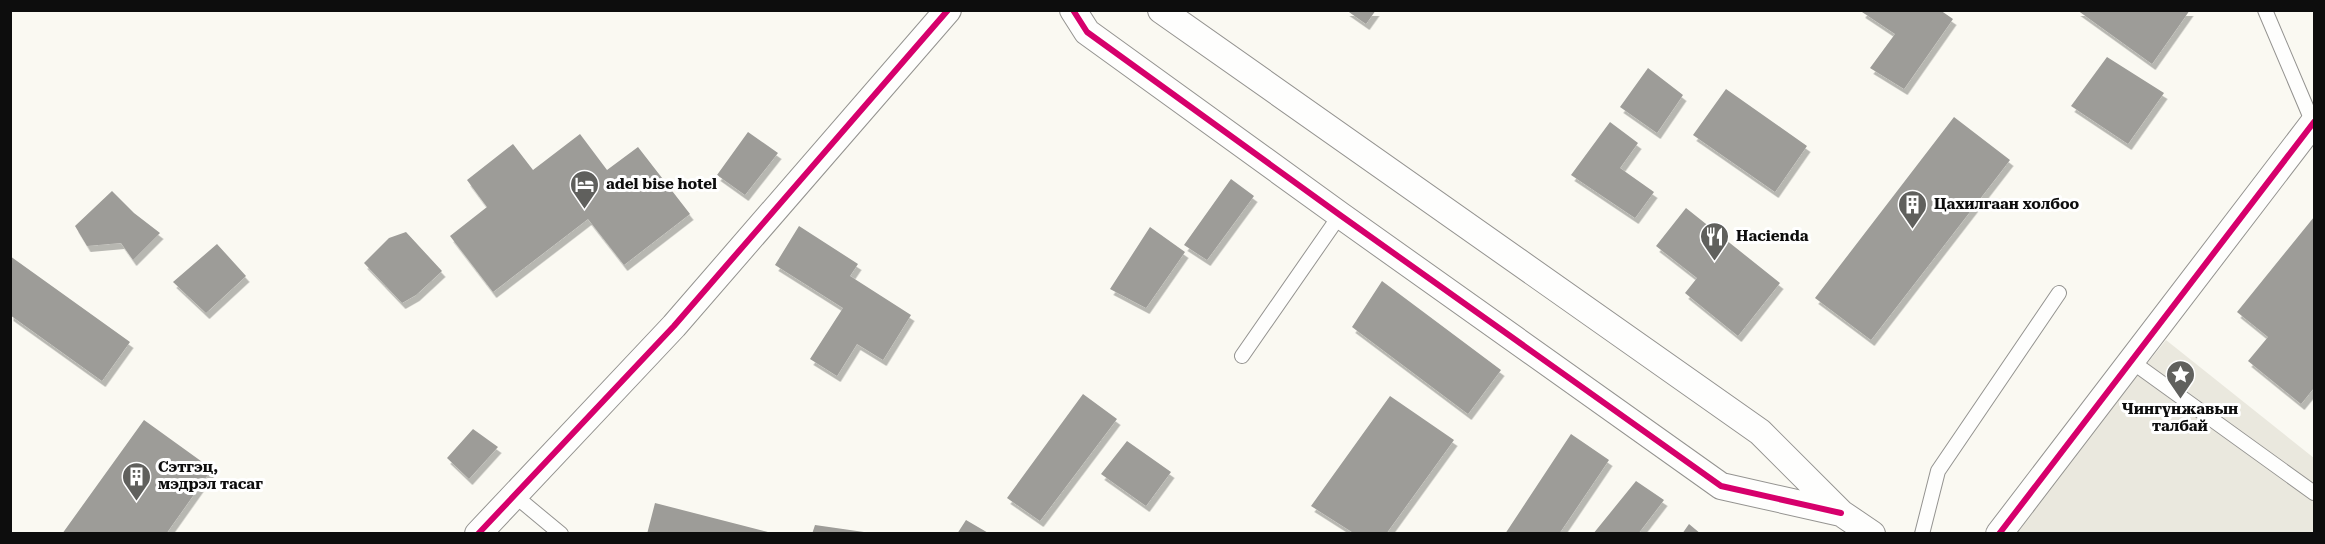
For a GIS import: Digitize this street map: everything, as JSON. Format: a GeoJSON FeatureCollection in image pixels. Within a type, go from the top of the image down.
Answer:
{"type":"FeatureCollection","features":[{"type":"Feature","properties":{"kind":"street"},"geometry":{"type":"LineString","coordinates":[[478,534],[674,326],[948,10]]}},
{"type":"Feature","properties":{"kind":"street"},"geometry":{"type":"LineString","coordinates":[[1073,10],[1088,32],[1340,215],[1721,486],[1841,513]]}},
{"type":"Feature","properties":{"kind":"street"},"geometry":{"type":"LineString","coordinates":[[1161,10],[1760,432],[1841,513],[1872,534]]}},
{"type":"Feature","properties":{"kind":"street"},"geometry":{"type":"LineString","coordinates":[[1999,534],[2314,123]]}},
{"type":"Feature","properties":{"kind":"lane"},"geometry":{"type":"LineString","coordinates":[[2265,10],[2314,123]]}},
{"type":"Feature","properties":{"kind":"lane"},"geometry":{"type":"LineString","coordinates":[[1242,356],[1340,215]]}},
{"type":"Feature","properties":{"kind":"lane"},"geometry":{"type":"LineString","coordinates":[[1922,534],[1938,471],[2059,293]]}},
{"type":"Feature","properties":{"kind":"lane"},"geometry":{"type":"LineString","coordinates":[[2132,361],[2314,493]]}},
{"type":"Feature","properties":{"kind":"lane"},"geometry":{"type":"LineString","coordinates":[[514,495],[561,534]]}},
{"type":"Feature","properties":{"kind":"shaded area","name":"Чингүнжавын талбай"},"geometry":{"type":"Polygon","coordinates":[[[2166,340],[2314,458],[2314,533],[2011,534],[2166,340]]]}},
{"type":"Feature","properties":{"kind":"building"},"geometry":{"type":"Polygon","coordinates":[[[1346,10],[1376,10],[1366,24],[1346,10]]]}},
{"type":"Feature","properties":{"kind":"building"},"geometry":{"type":"Polygon","coordinates":[[[1863,10],[1940,10],[1953,19],[1904,89],[1870,68],[1895,34],[1862,12],[1863,10]]]}},
{"type":"Feature","properties":{"kind":"building"},"geometry":{"type":"Polygon","coordinates":[[[2077,10],[2190,10],[2152,64],[2077,10]]]}},
{"type":"Feature","properties":{"kind":"building"},"geometry":{"type":"Polygon","coordinates":[[[2107,57],[2164,93],[2128,144],[2071,106],[2107,57]]]}},
{"type":"Feature","properties":{"kind":"building"},"geometry":{"type":"Polygon","coordinates":[[[1648,68],[1683,95],[1657,133],[1620,107],[1648,68]]]}},
{"type":"Feature","properties":{"kind":"building"},"geometry":{"type":"Polygon","coordinates":[[[1726,89],[1807,146],[1775,192],[1693,135],[1726,89]]]}},
{"type":"Feature","properties":{"kind":"building","name":"Цахилгаан холбоо"},"geometry":{"type":"Polygon","coordinates":[[[1954,117],[2010,160],[1871,340],[1815,298],[1954,117]]]}},
{"type":"Feature","properties":{"kind":"building"},"geometry":{"type":"Polygon","coordinates":[[[1610,122],[1638,143],[1620,168],[1654,192],[1635,218],[1571,175],[1610,122]]]}},
{"type":"Feature","properties":{"kind":"building"},"geometry":{"type":"Polygon","coordinates":[[[748,132],[778,153],[745,195],[717,175],[748,132]]]}},
{"type":"Feature","properties":{"kind":"building","name":"adel bise hotel"},"geometry":{"type":"Polygon","coordinates":[[[580,134],[607,170],[638,147],[690,214],[624,265],[588,219],[493,292],[450,236],[487,207],[467,180],[513,144],[533,170],[580,134]]]}},
{"type":"Feature","properties":{"kind":"building"},"geometry":{"type":"Polygon","coordinates":[[[1231,179],[1254,196],[1207,260],[1184,245],[1231,179]]]}},
{"type":"Feature","properties":{"kind":"building"},"geometry":{"type":"Polygon","coordinates":[[[112,191],[134,213],[160,233],[133,260],[121,243],[87,246],[75,226],[112,191]]]}},
{"type":"Feature","properties":{"kind":"building","name":"Hacienda"},"geometry":{"type":"Polygon","coordinates":[[[1686,208],[1780,283],[1738,336],[1685,293],[1697,278],[1656,246],[1686,208]]]}},
{"type":"Feature","properties":{"kind":"building"},"geometry":{"type":"Polygon","coordinates":[[[2314,217],[2314,388],[2301,404],[2248,361],[2268,337],[2237,312],[2314,217]]]}},
{"type":"Feature","properties":{"kind":"building"},"geometry":{"type":"Polygon","coordinates":[[[799,226],[858,264],[850,276],[911,315],[883,360],[857,344],[837,376],[810,359],[843,308],[775,265],[799,226]]]}},
{"type":"Feature","properties":{"kind":"building"},"geometry":{"type":"Polygon","coordinates":[[[1150,227],[1185,252],[1146,308],[1110,289],[1150,227]]]}},
{"type":"Feature","properties":{"kind":"building"},"geometry":{"type":"Polygon","coordinates":[[[406,232],[442,271],[416,295],[402,303],[364,263],[389,238],[406,232]]]}},
{"type":"Feature","properties":{"kind":"building"},"geometry":{"type":"Polygon","coordinates":[[[217,244],[246,276],[206,313],[173,282],[217,244]]]}},
{"type":"Feature","properties":{"kind":"building"},"geometry":{"type":"Polygon","coordinates":[[[10,256],[130,342],[102,381],[10,315],[10,256]]]}},
{"type":"Feature","properties":{"kind":"building"},"geometry":{"type":"Polygon","coordinates":[[[1382,281],[1501,370],[1468,414],[1352,327],[1382,281]]]}},
{"type":"Feature","properties":{"kind":"building"},"geometry":{"type":"Polygon","coordinates":[[[1083,394],[1117,419],[1040,521],[1007,498],[1083,394]]]}},
{"type":"Feature","properties":{"kind":"building"},"geometry":{"type":"Polygon","coordinates":[[[1390,396],[1454,440],[1386,534],[1355,534],[1311,506],[1390,396]]]}},
{"type":"Feature","properties":{"kind":"building","name":"Сэтгэц, мэдрэл тасаг"},"geometry":{"type":"Polygon","coordinates":[[[144,420],[212,469],[166,534],[62,534],[144,420]]]}},
{"type":"Feature","properties":{"kind":"building"},"geometry":{"type":"Polygon","coordinates":[[[473,429],[498,447],[469,479],[447,458],[473,429]]]}},
{"type":"Feature","properties":{"kind":"building"},"geometry":{"type":"Polygon","coordinates":[[[1571,434],[1609,460],[1559,534],[1505,534],[1571,434]]]}},
{"type":"Feature","properties":{"kind":"building"},"geometry":{"type":"Polygon","coordinates":[[[1127,441],[1171,472],[1146,506],[1101,474],[1127,441]]]}},
{"type":"Feature","properties":{"kind":"building"},"geometry":{"type":"Polygon","coordinates":[[[1636,481],[1664,500],[1638,534],[1593,534],[1636,481]]]}},
{"type":"Feature","properties":{"kind":"building"},"geometry":{"type":"Polygon","coordinates":[[[655,503],[768,532],[768,534],[647,534],[655,503]]]}},
{"type":"Feature","properties":{"kind":"building"},"geometry":{"type":"Polygon","coordinates":[[[966,520],[990,534],[957,534],[966,520]]]}},
{"type":"Feature","properties":{"kind":"building"},"geometry":{"type":"Polygon","coordinates":[[[1689,524],[1701,534],[1682,534],[1689,524]]]}},
{"type":"Feature","properties":{"kind":"building"},"geometry":{"type":"Polygon","coordinates":[[[815,525],[864,532],[864,534],[812,534],[815,525]]]}},
{"type":"Feature","properties":{"kind":"cycle path"},"geometry":{"type":"LineString","coordinates":[[478,534],[674,326],[948,10]]}},
{"type":"Feature","properties":{"kind":"cycle path"},"geometry":{"type":"LineString","coordinates":[[1073,10],[1087,32],[1721,486],[1841,513]]}},
{"type":"Feature","properties":{"kind":"cycle path"},"geometry":{"type":"LineString","coordinates":[[1999,534],[2314,122]]}},
{"type":"Feature","properties":{"kind":"place","name":"adel bise hotel"},"geometry":{"type":"Point","coordinates":[585,210]}},
{"type":"Feature","properties":{"kind":"place","name":"Цахилгаан холбоо"},"geometry":{"type":"Point","coordinates":[1913,230]}},
{"type":"Feature","properties":{"kind":"place","name":"Hacienda"},"geometry":{"type":"Point","coordinates":[1715,262]}},
{"type":"Feature","properties":{"kind":"place","name":"Чингүнжавын талбай"},"geometry":{"type":"Point","coordinates":[2180,400]}},
{"type":"Feature","properties":{"kind":"place","name":"Сэтгэц, мэдрэл тасаг"},"geometry":{"type":"Point","coordinates":[137,502]}}]}
